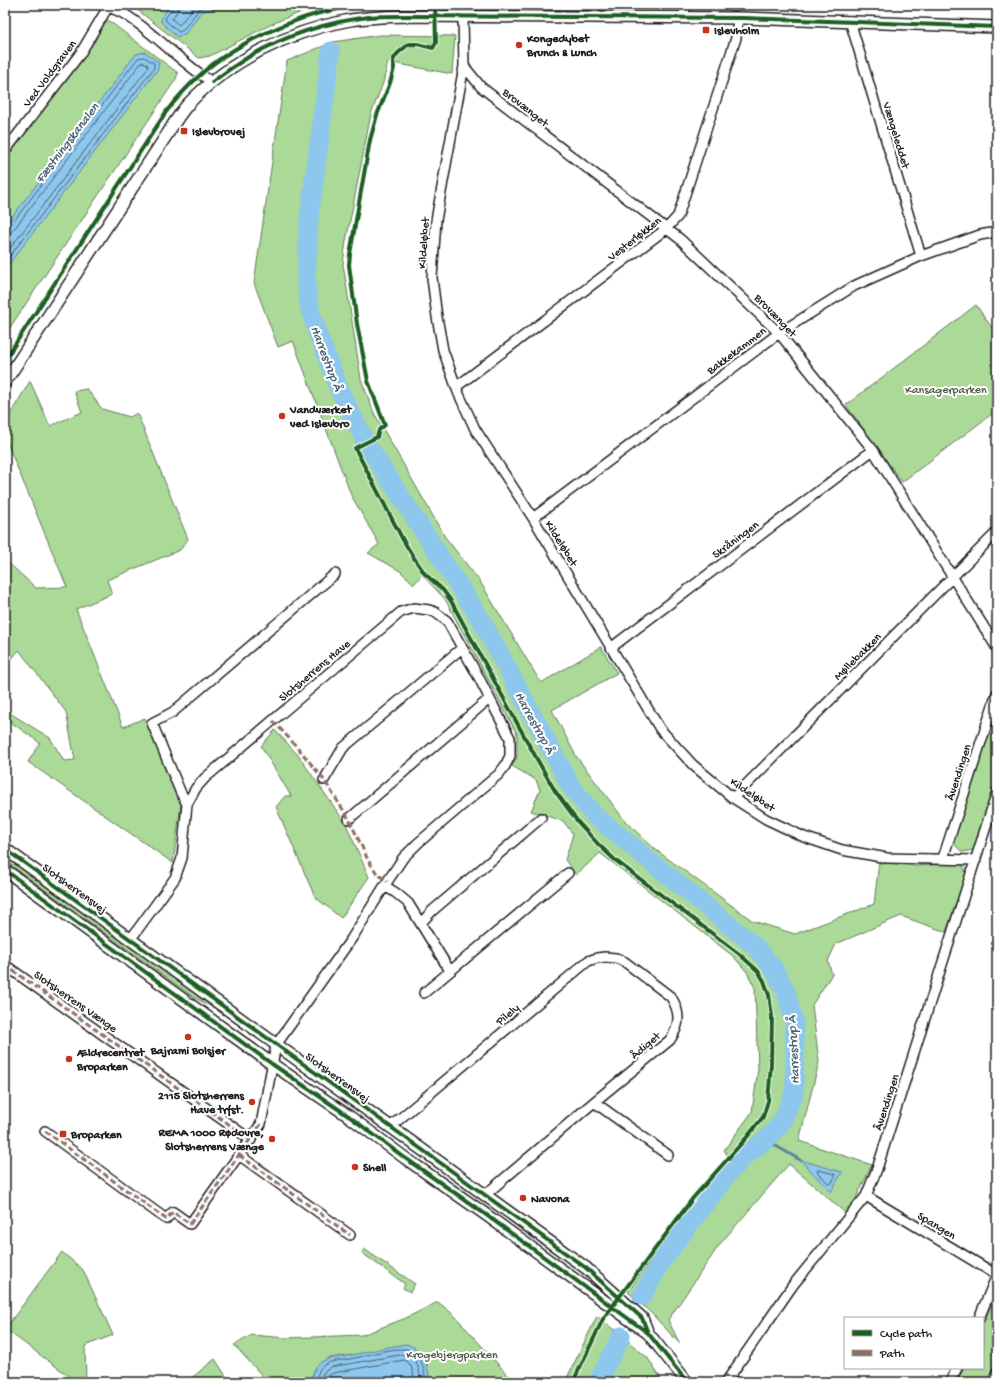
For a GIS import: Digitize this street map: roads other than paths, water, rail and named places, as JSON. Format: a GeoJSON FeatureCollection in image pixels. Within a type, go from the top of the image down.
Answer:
{"type":"FeatureCollection","features":[{"type":"Feature","properties":{"kind":"street"},"geometry":{"type":"LineString","coordinates":[[684,18],[685,5]]}},
{"type":"Feature","properties":{"kind":"street"},"geometry":{"type":"LineString","coordinates":[[106,6],[125,14],[200,75],[212,82]]}},
{"type":"Feature","properties":{"kind":"street","name":"Ved Voldgraven"},"geometry":{"type":"LineString","coordinates":[[5,151],[80,54],[106,6]]}},
{"type":"Feature","properties":{"kind":"street"},"geometry":{"type":"LineString","coordinates":[[5,382],[188,104],[212,82],[249,57],[296,34],[319,26],[346,20],[370,17],[405,16],[738,18],[997,27]]}},
{"type":"Feature","properties":{"kind":"street","name":"Kildeløbet"},"geometry":{"type":"LineString","coordinates":[[463,17],[464,66],[436,220],[432,278],[443,350],[456,382],[456,387],[476,429],[533,518],[660,728],[694,765],[733,798],[766,819],[804,838],[842,850],[887,858],[943,858],[976,860]]}},
{"type":"Feature","properties":{"kind":"street","name":"Vesterløkken"},"geometry":{"type":"LineString","coordinates":[[456,387],[666,229],[678,216],[736,38],[738,18]]}},
{"type":"Feature","properties":{"kind":"street","name":"Vængeleddet"},"geometry":{"type":"LineString","coordinates":[[850,21],[921,256]]}},
{"type":"Feature","properties":{"kind":"street","name":"Brovænget"},"geometry":{"type":"LineString","coordinates":[[464,66],[481,87],[680,239],[779,333],[873,450],[997,648]]}},
{"type":"Feature","properties":{"kind":"street","name":"Bakkekammen"},"geometry":{"type":"LineString","coordinates":[[533,518],[779,333],[854,286],[921,256],[980,235],[997,232]]}},
{"type":"Feature","properties":{"kind":"street","name":"Skråningen"},"geometry":{"type":"LineString","coordinates":[[612,647],[873,450]]}},
{"type":"Feature","properties":{"kind":"street","name":"Møllebakken"},"geometry":{"type":"LineString","coordinates":[[733,798],[997,532]]}},
{"type":"Feature","properties":{"kind":"street"},"geometry":{"type":"LineString","coordinates":[[187,804],[180,791],[152,723],[173,712],[335,574]]}},
{"type":"Feature","properties":{"kind":"street","name":"Slotsherrens Have"},"geometry":{"type":"LineString","coordinates":[[130,940],[175,878],[182,858],[187,804],[196,788],[205,778],[401,612],[414,608],[435,612],[447,621],[477,674],[510,738],[510,753],[505,766],[498,775],[418,843],[403,858],[352,938],[276,1045]]}},
{"type":"Feature","properties":{"kind":"street"},"geometry":{"type":"LineString","coordinates":[[324,780],[343,748],[462,648]]}},
{"type":"Feature","properties":{"kind":"street","name":"Åvendingen"},"geometry":{"type":"LineString","coordinates":[[943,858],[997,693]]}},
{"type":"Feature","properties":{"kind":"street"},"geometry":{"type":"LineString","coordinates":[[349,818],[489,699]]}},
{"type":"Feature","properties":{"kind":"street","name":"Åvendingen"},"geometry":{"type":"LineString","coordinates":[[726,1382],[793,1285],[866,1196],[878,1169],[997,792]]}},
{"type":"Feature","properties":{"kind":"street"},"geometry":{"type":"LineString","coordinates":[[420,923],[541,818]]}},
{"type":"Feature","properties":{"kind":"street","name":"Slotsherrensvej"},"geometry":{"type":"LineString","coordinates":[[5,849],[586,1268],[642,1318],[648,1333]]}},
{"type":"Feature","properties":{"kind":"street","name":"Slotsherrensvej"},"geometry":{"type":"LineString","coordinates":[[5,870],[272,1064],[350,1117],[648,1333],[687,1382]]}},
{"type":"Feature","properties":{"kind":"street"},"geometry":{"type":"LineString","coordinates":[[424,993],[568,873]]}},
{"type":"Feature","properties":{"kind":"street"},"geometry":{"type":"LineString","coordinates":[[385,886],[408,903],[450,971]]}},
{"type":"Feature","properties":{"kind":"street","name":"Pilely"},"geometry":{"type":"LineString","coordinates":[[390,1127],[588,961],[605,956],[616,958],[625,962],[647,979]]}},
{"type":"Feature","properties":{"kind":"street","name":"Slotsherrens Vænge"},"geometry":{"type":"LineString","coordinates":[[5,965],[251,1140]]}},
{"type":"Feature","properties":{"kind":"street","name":"Ådiget"},"geometry":{"type":"LineString","coordinates":[[486,1195],[594,1102],[670,1040],[678,1023],[678,1013],[675,1005],[671,997],[647,979]]}},
{"type":"Feature","properties":{"kind":"street"},"geometry":{"type":"LineString","coordinates":[[45,1131],[166,1219],[173,1212],[190,1224],[261,1124],[276,1045]]}},
{"type":"Feature","properties":{"kind":"street"},"geometry":{"type":"LineString","coordinates":[[594,1102],[668,1156]]}},
{"type":"Feature","properties":{"kind":"street"},"geometry":{"type":"LineString","coordinates":[[239,1155],[350,1235]]}},
{"type":"Feature","properties":{"kind":"street","name":"Spangen"},"geometry":{"type":"LineString","coordinates":[[866,1196],[997,1275]]}},
{"type":"Feature","properties":{"kind":"street"},"geometry":{"type":"LineString","coordinates":[[979,1317],[997,1275]]}},
{"type":"Feature","properties":{"kind":"street"},"geometry":{"type":"LineString","coordinates":[[950,1382],[956,1369]]}},
{"type":"Feature","properties":{"kind":"street"},"geometry":{"type":"LineString","coordinates":[[993,1382],[997,1372]]}},
{"type":"Feature","properties":{"kind":"water"},"geometry":{"type":"Polygon","coordinates":[[[171,5],[224,5],[201,12],[185,34],[177,37],[161,22],[162,16],[171,5]]]}},
{"type":"Feature","properties":{"kind":"water"},"geometry":{"type":"Polygon","coordinates":[[[145,52],[159,62],[158,69],[9,264],[5,299],[5,226],[136,54],[145,52]]]}},
{"type":"Feature","properties":{"kind":"water"},"geometry":{"type":"Polygon","coordinates":[[[800,1160],[842,1172],[831,1192],[800,1160]]]}},
{"type":"Feature","properties":{"kind":"water"},"geometry":{"type":"Polygon","coordinates":[[[406,1344],[418,1350],[422,1354],[428,1369],[430,1382],[312,1382],[316,1367],[326,1360],[406,1344]]]}},
{"type":"Feature","properties":{"kind":"waterway","name":"Harrestrup Å"},"geometry":{"type":"LineString","coordinates":[[331,51],[309,219],[306,283],[310,310],[340,391],[366,443],[480,618],[572,788],[595,816],[756,947],[773,968],[786,991],[794,1022],[794,1093],[782,1122],[766,1140],[747,1154],[729,1172],[661,1262],[642,1296]]}},
{"type":"Feature","properties":{"kind":"waterway"},"geometry":{"type":"LineString","coordinates":[[766,1140],[800,1160]]}},
{"type":"Feature","properties":{"kind":"waterway","name":"Harrestrup Å"},"geometry":{"type":"LineString","coordinates":[[598,1382],[621,1336]]}},
{"type":"Feature","properties":{"kind":"place","name":"Islevholm"},"geometry":{"type":"Point","coordinates":[706,30]}},
{"type":"Feature","properties":{"kind":"place","name":"Kongedybet Brunch & Lunch"},"geometry":{"type":"Point","coordinates":[519,45]}},
{"type":"Feature","properties":{"kind":"place","name":"Islevbrovej"},"geometry":{"type":"Point","coordinates":[184,131]}},
{"type":"Feature","properties":{"kind":"place","name":"Vandværket ved Islevbro"},"geometry":{"type":"Point","coordinates":[282,416]}},
{"type":"Feature","properties":{"kind":"place","name":"Bajrami Bolsjer"},"geometry":{"type":"Point","coordinates":[188,1037]}},
{"type":"Feature","properties":{"kind":"place","name":"Ældrecentret Broparken"},"geometry":{"type":"Point","coordinates":[69,1059]}},
{"type":"Feature","properties":{"kind":"place","name":"2115 Slotsherrens Have trfst."},"geometry":{"type":"Point","coordinates":[252,1102]}},
{"type":"Feature","properties":{"kind":"place","name":"Broparken"},"geometry":{"type":"Point","coordinates":[63,1134]}},
{"type":"Feature","properties":{"kind":"place","name":"REMA 1000 Rødovre, Slotsherrens Vænge"},"geometry":{"type":"Point","coordinates":[272,1139]}},
{"type":"Feature","properties":{"kind":"place","name":"Shell"},"geometry":{"type":"Point","coordinates":[355,1167]}},
{"type":"Feature","properties":{"kind":"place","name":"Navona"},"geometry":{"type":"Point","coordinates":[523,1198]}},
{"type":"Feature","properties":{"kind":"water label","name":"Fæstningskanalen"},"geometry":{"type":"Point","coordinates":[66,142]}},
{"type":"Feature","properties":{"kind":"park label","name":"Kansagerparken"},"geometry":{"type":"Point","coordinates":[946,389]}},
{"type":"Feature","properties":{"kind":"park label","name":"Krogebjergparken"},"geometry":{"type":"Point","coordinates":[452,1354]}}]}
